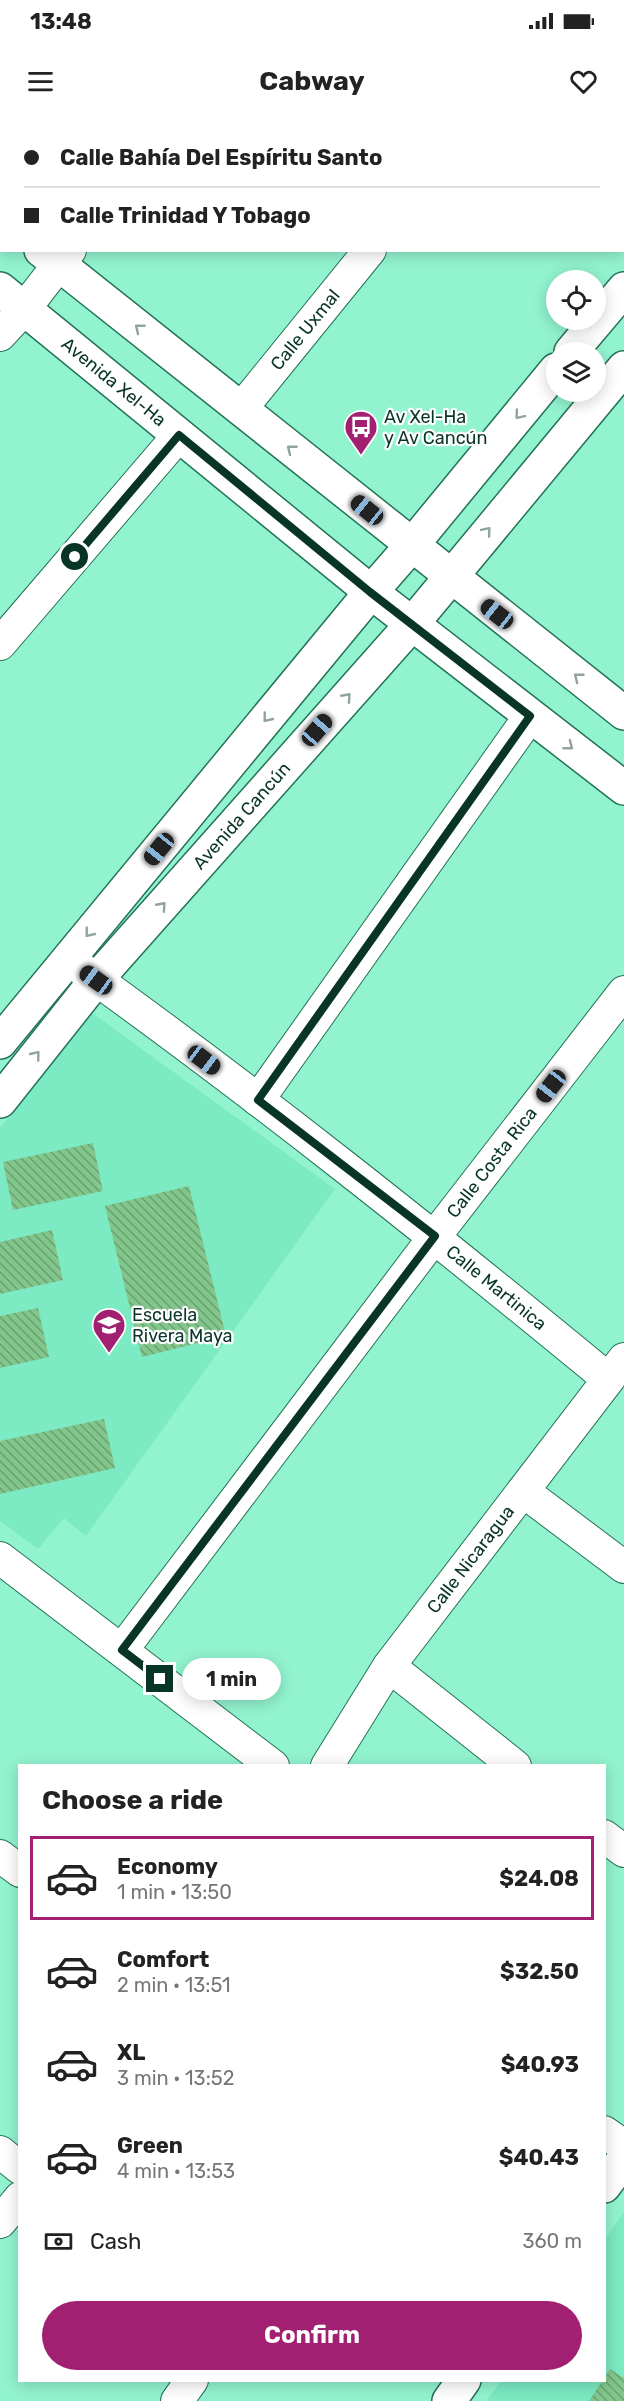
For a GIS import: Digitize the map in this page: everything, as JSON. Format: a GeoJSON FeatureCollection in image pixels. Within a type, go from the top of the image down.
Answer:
{"type":"FeatureCollection","features":[{"type":"Feature","properties":{"kind":"street","name":"Calle Uxmal"},"geometry":{"type":"LineString","coordinates":[[241,409],[368,252]]}},
{"type":"Feature","properties":{"kind":"street"},"geometry":{"type":"LineString","coordinates":[[0,335],[12,298],[57,255],[241,409],[450,576],[622,707]]}},
{"type":"Feature","properties":{"kind":"street"},"geometry":{"type":"LineString","coordinates":[[579,342],[624,288]]}},
{"type":"Feature","properties":{"kind":"street","name":"Avenida Xel-Ha"},"geometry":{"type":"LineString","coordinates":[[12,298],[370,592],[624,788]]}},
{"type":"Feature","properties":{"kind":"street","name":"Avenida Cancún"},"geometry":{"type":"LineString","coordinates":[[0,1101],[96,980],[412,624],[624,368]]}},
{"type":"Feature","properties":{"kind":"street"},"geometry":{"type":"LineString","coordinates":[[0,1042],[370,592],[412,545],[546,382]]}},
{"type":"Feature","properties":{"kind":"street"},"geometry":{"type":"LineString","coordinates":[[0,644],[179,435]]}},
{"type":"Feature","properties":{"kind":"street"},"geometry":{"type":"LineString","coordinates":[[258,1100],[530,716]]}},
{"type":"Feature","properties":{"kind":"street","name":"Calle Martinica"},"geometry":{"type":"LineString","coordinates":[[68,959],[258,1100],[435,1236],[616,1369]]}},
{"type":"Feature","properties":{"kind":"street","name":"Calle Costa Rica"},"geometry":{"type":"LineString","coordinates":[[122,1650],[435,1236],[624,992]]}},
{"type":"Feature","properties":{"kind":"street","name":"Calle Nicaragua"},"geometry":{"type":"LineString","coordinates":[[328,1764],[389,1666],[616,1369]]}},
{"type":"Feature","properties":{"kind":"street"},"geometry":{"type":"LineString","coordinates":[[523,1491],[624,1567]]}},
{"type":"Feature","properties":{"kind":"street"},"geometry":{"type":"LineString","coordinates":[[0,1558],[270,1764]]}},
{"type":"Feature","properties":{"kind":"street"},"geometry":{"type":"LineString","coordinates":[[389,1666],[512,1764]]}},
{"type":"Feature","properties":{"kind":"street"},"geometry":{"type":"LineString","coordinates":[[606,1838],[624,1851]]}},
{"type":"Feature","properties":{"kind":"street"},"geometry":{"type":"LineString","coordinates":[[0,1856],[18,1870]]}},
{"type":"Feature","properties":{"kind":"street"},"geometry":{"type":"LineString","coordinates":[[606,2133],[624,2146]]}},
{"type":"Feature","properties":{"kind":"street"},"geometry":{"type":"LineString","coordinates":[[0,2152],[18,2166]]}},
{"type":"Feature","properties":{"kind":"street"},"geometry":{"type":"LineString","coordinates":[[606,2183],[624,2158]]}},
{"type":"Feature","properties":{"kind":"street"},"geometry":{"type":"LineString","coordinates":[[0,2222],[18,2200]]}},
{"type":"Feature","properties":{"kind":"street"},"geometry":{"type":"LineString","coordinates":[[177,2401],[191,2382]]}},
{"type":"Feature","properties":{"kind":"street"},"geometry":{"type":"LineString","coordinates":[[449,2401],[463,2382]]}},
{"type":"Feature","properties":{"kind":"shaded area","name":"Escuela Rivera Maya"},"geometry":{"type":"Polygon","coordinates":[[[92,1013],[335,1189],[86,1536],[64,1518],[38,1549],[0,1521],[0,1128],[92,1013]]]}},
{"type":"Feature","properties":{"kind":"shaded area"},"geometry":{"type":"Polygon","coordinates":[[[624,2212],[624,2401],[486,2401],[500,2382],[606,2382],[606,2238],[624,2212]]]}},
{"type":"Feature","properties":{"kind":"building"},"geometry":{"type":"Polygon","coordinates":[[[93,1143],[103,1191],[13,1210],[3,1162],[93,1143]]]}},
{"type":"Feature","properties":{"kind":"building"},"geometry":{"type":"Polygon","coordinates":[[[189,1186],[226,1336],[142,1357],[105,1206],[189,1186]]]}},
{"type":"Feature","properties":{"kind":"building"},"geometry":{"type":"Polygon","coordinates":[[[52,1230],[63,1280],[0,1294],[0,1242],[52,1230]]]}},
{"type":"Feature","properties":{"kind":"building"},"geometry":{"type":"Polygon","coordinates":[[[38,1308],[49,1357],[0,1368],[0,1316],[38,1308]]]}},
{"type":"Feature","properties":{"kind":"building"},"geometry":{"type":"Polygon","coordinates":[[[104,1419],[115,1468],[0,1494],[0,1441],[104,1419]]]}},
{"type":"Feature","properties":{"kind":"building"},"geometry":{"type":"Polygon","coordinates":[[[610,2369],[624,2378],[624,2401],[589,2401],[601,2382],[606,2382],[606,2375],[610,2369]]]}},
{"type":"Feature","properties":{"kind":"place","name":"Av Xel-Ha y Av Cancún"},"geometry":{"type":"Point","coordinates":[361,456]}},
{"type":"Feature","properties":{"kind":"place","name":"Escuela Rivera Maya"},"geometry":{"type":"Point","coordinates":[109,1354]}},
{"type":"Feature","properties":{"kind":"route"},"geometry":{"type":"LineString","coordinates":[[75,557],[179,435],[370,592],[530,716],[258,1100],[435,1236],[122,1650],[160,1679]]}}]}
